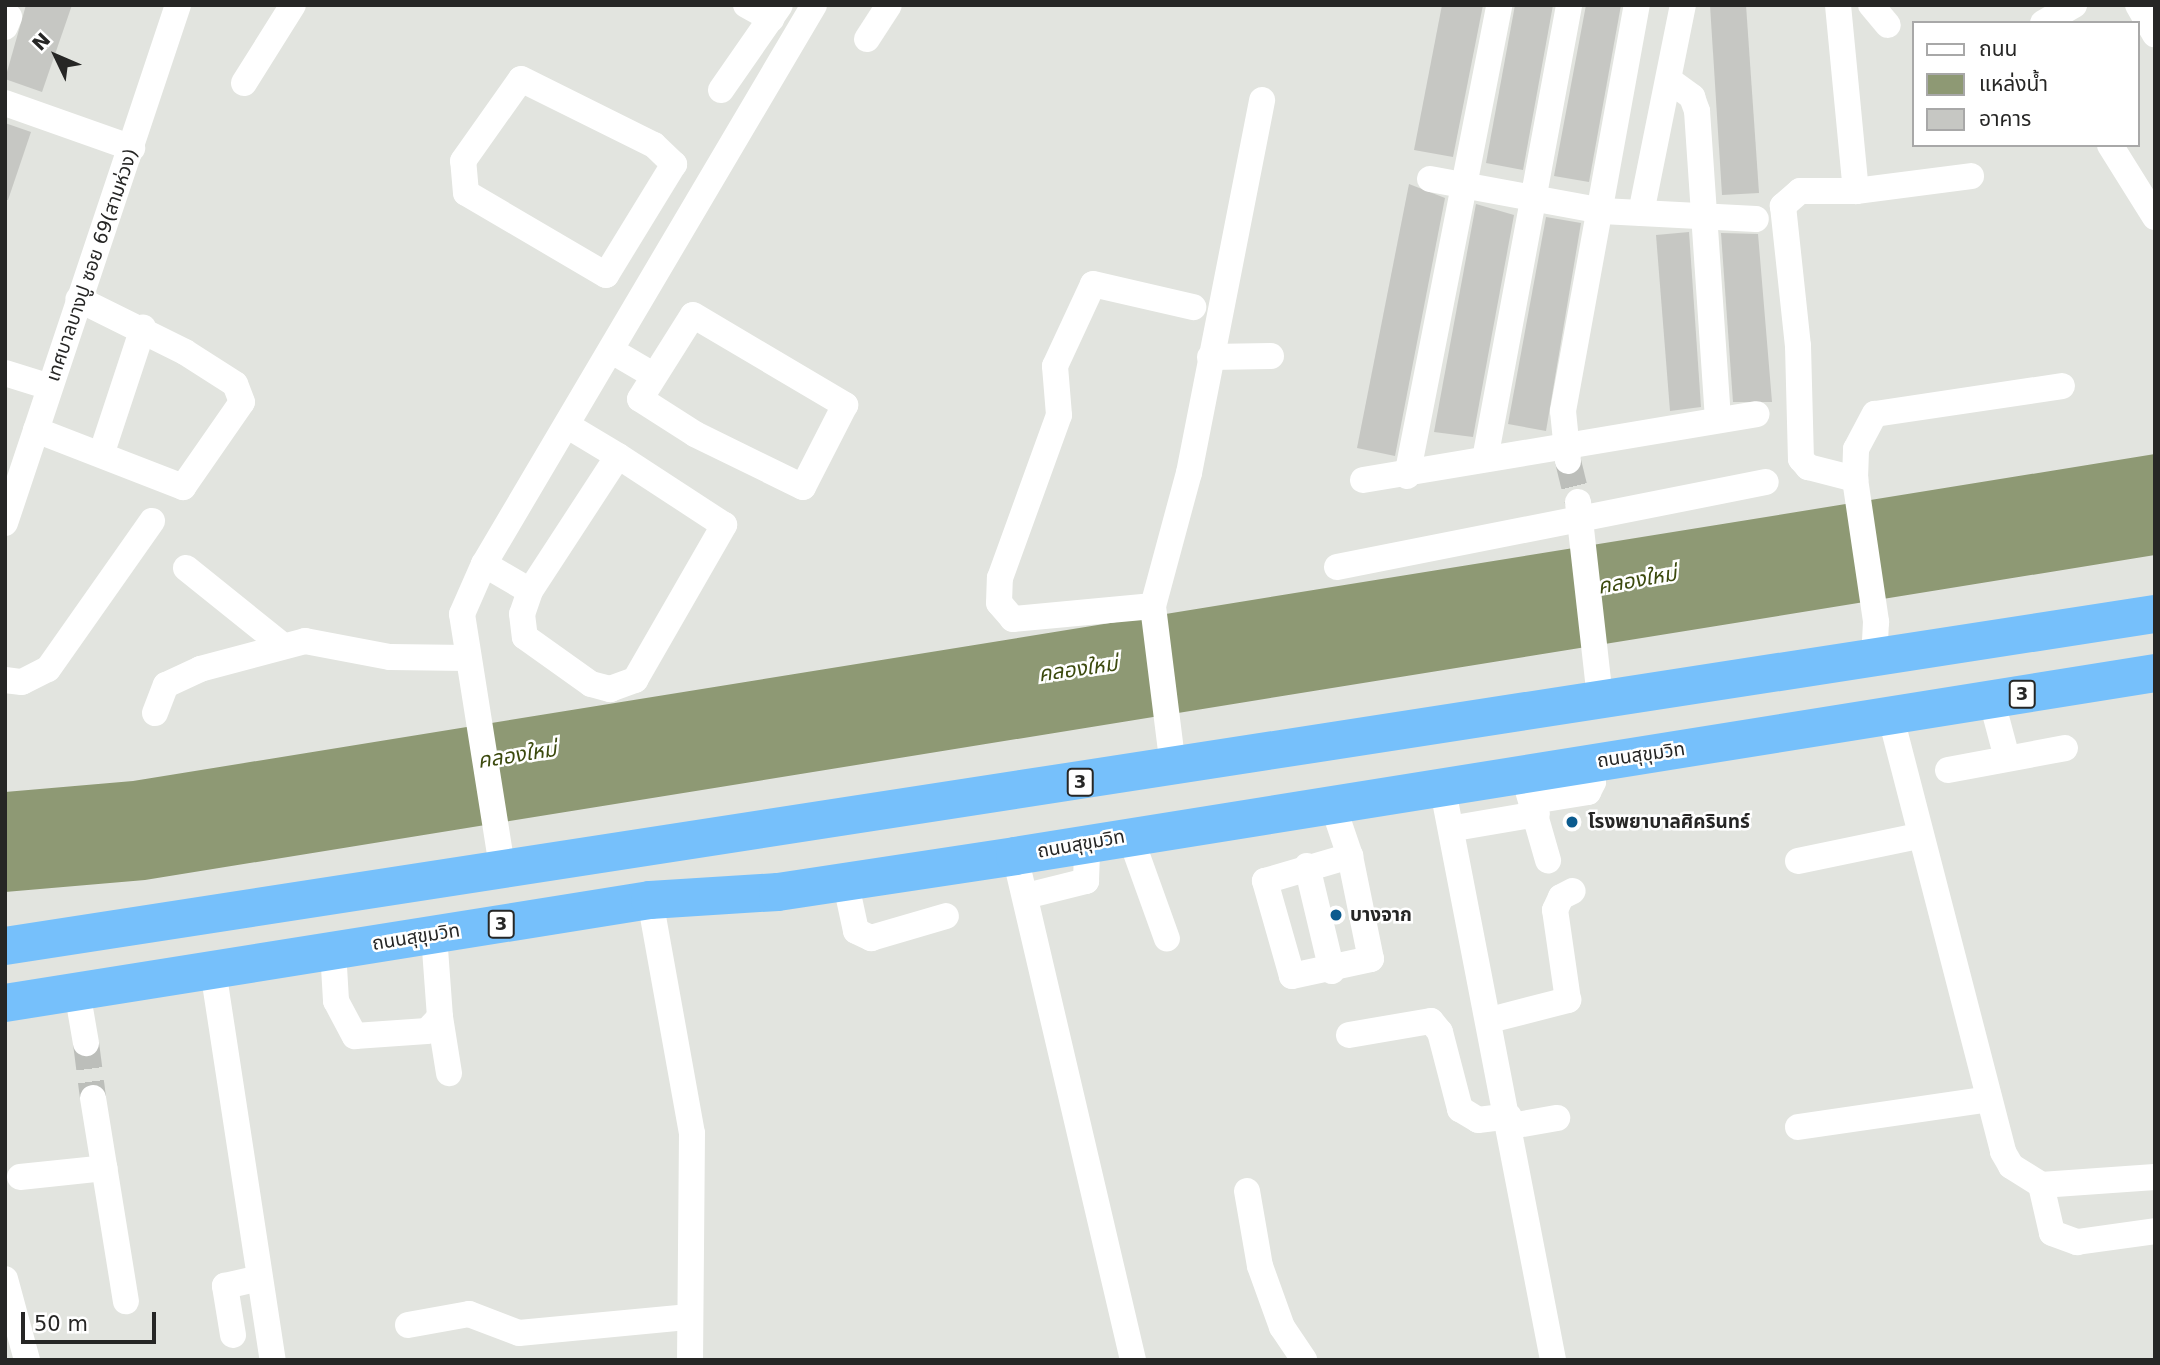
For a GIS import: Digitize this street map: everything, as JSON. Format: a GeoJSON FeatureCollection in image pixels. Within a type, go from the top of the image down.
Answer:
{"type":"FeatureCollection","features":[{"type":"Feature","properties":{"kind":"highway","name":"3"},"geometry":{"type":"LineString","coordinates":[[5,946],[994,797],[1173,767],[1597,684],[1875,638],[2155,614]]}},
{"type":"Feature","properties":{"kind":"highway","name":"ถนนสุขุมวิท"},"geometry":{"type":"LineString","coordinates":[[5,1003],[650,900],[845,880],[1007,857],[1442,785],[1531,796],[1585,763],[2155,673]]}},
{"type":"Feature","properties":{"kind":"highway"},"geometry":{"type":"LineString","coordinates":[[994,797],[1007,857]]}},
{"type":"Feature","properties":{"kind":"street","name":"เทศบาลบางปู ซอย 69(สามห่วง)"},"geometry":{"type":"LineString","coordinates":[[5,523],[178,5]]}},
{"type":"Feature","properties":{"kind":"street"},"geometry":{"type":"LineString","coordinates":[[244,83],[293,5]]}},
{"type":"Feature","properties":{"kind":"street"},"geometry":{"type":"LineString","coordinates":[[746,5],[775,12],[727,81],[764,90]]}},
{"type":"Feature","properties":{"kind":"street"},"geometry":{"type":"LineString","coordinates":[[503,873],[461,614],[484,564],[568,426],[814,5]]}},
{"type":"Feature","properties":{"kind":"street"},"geometry":{"type":"LineString","coordinates":[[867,39],[889,5]]}},
{"type":"Feature","properties":{"kind":"street"},"geometry":{"type":"LineString","coordinates":[[1407,475],[1467,187],[1499,5]]}},
{"type":"Feature","properties":{"kind":"street"},"geometry":{"type":"LineString","coordinates":[[1485,459],[1538,199],[1569,5]]}},
{"type":"Feature","properties":{"kind":"street"},"geometry":{"type":"LineString","coordinates":[[1567,455],[1563,411],[1602,211],[1637,5]]}},
{"type":"Feature","properties":{"kind":"street"},"geometry":{"type":"LineString","coordinates":[[1641,213],[1683,5]]}},
{"type":"Feature","properties":{"kind":"street"},"geometry":{"type":"LineString","coordinates":[[1838,5],[1856,191]]}},
{"type":"Feature","properties":{"kind":"street"},"geometry":{"type":"LineString","coordinates":[[1871,5],[1888,26]]}},
{"type":"Feature","properties":{"kind":"street"},"geometry":{"type":"LineString","coordinates":[[2029,5],[2040,21]]}},
{"type":"Feature","properties":{"kind":"street"},"geometry":{"type":"LineString","coordinates":[[2045,21],[2074,5]]}},
{"type":"Feature","properties":{"kind":"street"},"geometry":{"type":"LineString","coordinates":[[2138,5],[2155,35]]}},
{"type":"Feature","properties":{"kind":"street"},"geometry":{"type":"LineString","coordinates":[[522,79],[672,160],[624,252],[601,275],[466,193],[463,161],[522,79]]}},
{"type":"Feature","properties":{"kind":"street"},"geometry":{"type":"LineString","coordinates":[[1669,80],[1692,97],[1697,111],[1718,418]]}},
{"type":"Feature","properties":{"kind":"street"},"geometry":{"type":"LineString","coordinates":[[1173,767],[1170,723],[1154,609],[1189,473],[1262,100]]}},
{"type":"Feature","properties":{"kind":"street"},"geometry":{"type":"LineString","coordinates":[[5,103],[132,148]]}},
{"type":"Feature","properties":{"kind":"street"},"geometry":{"type":"LineString","coordinates":[[2111,147],[2155,216]]}},
{"type":"Feature","properties":{"kind":"street"},"geometry":{"type":"LineString","coordinates":[[1858,488],[1808,467],[1801,459],[1798,346],[1783,206],[1800,191],[1856,191],[1971,176]]}},
{"type":"Feature","properties":{"kind":"street"},"geometry":{"type":"LineString","coordinates":[[1430,179],[1602,211],[1756,219]]}},
{"type":"Feature","properties":{"kind":"street"},"geometry":{"type":"LineString","coordinates":[[624,252],[657,274]]}},
{"type":"Feature","properties":{"kind":"street"},"geometry":{"type":"LineString","coordinates":[[1154,609],[1013,619],[999,603],[1000,578],[1059,415],[1055,366],[1093,284],[1193,307]]}},
{"type":"Feature","properties":{"kind":"street"},"geometry":{"type":"LineString","coordinates":[[36,430],[102,452],[187,486],[242,402],[235,384],[143,328],[78,299]]}},
{"type":"Feature","properties":{"kind":"street"},"geometry":{"type":"LineString","coordinates":[[693,315],[845,405],[803,487],[796,487],[643,403],[653,374],[693,315]]}},
{"type":"Feature","properties":{"kind":"street"},"geometry":{"type":"LineString","coordinates":[[102,452],[143,328]]}},
{"type":"Feature","properties":{"kind":"street"},"geometry":{"type":"LineString","coordinates":[[612,351],[653,374]]}},
{"type":"Feature","properties":{"kind":"street"},"geometry":{"type":"LineString","coordinates":[[1210,357],[1271,356]]}},
{"type":"Feature","properties":{"kind":"street"},"geometry":{"type":"LineString","coordinates":[[5,373],[50,387]]}},
{"type":"Feature","properties":{"kind":"street"},"geometry":{"type":"LineString","coordinates":[[1875,638],[1856,449],[1875,414],[2062,386]]}},
{"type":"Feature","properties":{"kind":"street"},"geometry":{"type":"LineString","coordinates":[[1363,480],[1407,475],[1485,459],[1567,455],[1718,418],[1757,414]]}},
{"type":"Feature","properties":{"kind":"street"},"geometry":{"type":"LineString","coordinates":[[568,426],[618,456],[724,524],[635,680],[610,689],[591,684],[525,637],[522,614],[530,591],[618,456]]}},
{"type":"Feature","properties":{"kind":"street"},"geometry":{"type":"LineString","coordinates":[[1337,567],[1579,522],[1766,482]]}},
{"type":"Feature","properties":{"kind":"street"},"geometry":{"type":"LineString","coordinates":[[5,680],[22,682],[48,669],[152,521]]}},
{"type":"Feature","properties":{"kind":"street"},"geometry":{"type":"LineString","coordinates":[[1579,522],[1597,684]]}},
{"type":"Feature","properties":{"kind":"street"},"geometry":{"type":"LineString","coordinates":[[484,564],[530,591]]}},
{"type":"Feature","properties":{"kind":"street"},"geometry":{"type":"LineString","coordinates":[[186,568],[283,646]]}},
{"type":"Feature","properties":{"kind":"street"},"geometry":{"type":"LineString","coordinates":[[155,713],[166,685],[200,668],[304,642],[390,657],[468,658]]}},
{"type":"Feature","properties":{"kind":"street"},"geometry":{"type":"LineString","coordinates":[[1991,698],[2007,758]]}},
{"type":"Feature","properties":{"kind":"street"},"geometry":{"type":"LineString","coordinates":[[1890,714],[1984,1100],[2011,1166],[2041,1185],[2155,1177]]}},
{"type":"Feature","properties":{"kind":"street"},"geometry":{"type":"LineString","coordinates":[[1948,770],[2065,748]]}},
{"type":"Feature","properties":{"kind":"street"},"geometry":{"type":"LineString","coordinates":[[1442,785],[1454,828],[1553,1360]]}},
{"type":"Feature","properties":{"kind":"street"},"geometry":{"type":"LineString","coordinates":[[1454,828],[1531,796],[1548,860]]}},
{"type":"Feature","properties":{"kind":"street"},"geometry":{"type":"LineString","coordinates":[[1332,803],[1350,856],[1371,959],[1332,971],[1301,976],[1287,970],[1266,895],[1269,875],[1350,856]]}},
{"type":"Feature","properties":{"kind":"street"},"geometry":{"type":"LineString","coordinates":[[1130,836],[1167,939]]}},
{"type":"Feature","properties":{"kind":"street"},"geometry":{"type":"LineString","coordinates":[[1798,860],[1919,836]]}},
{"type":"Feature","properties":{"kind":"street"},"geometry":{"type":"LineString","coordinates":[[1026,896],[1086,881],[1087,856],[1079,844]]}},
{"type":"Feature","properties":{"kind":"street"},"geometry":{"type":"LineString","coordinates":[[1007,857],[1026,896],[1133,1360]]}},
{"type":"Feature","properties":{"kind":"street"},"geometry":{"type":"LineString","coordinates":[[1307,866],[1332,971]]}},
{"type":"Feature","properties":{"kind":"street"},"geometry":{"type":"LineString","coordinates":[[845,880],[856,931],[871,938],[946,916]]}},
{"type":"Feature","properties":{"kind":"street"},"geometry":{"type":"LineString","coordinates":[[1490,1020],[1568,1000],[1555,910],[1561,897],[1573,891]]}},
{"type":"Feature","properties":{"kind":"street"},"geometry":{"type":"LineString","coordinates":[[650,900],[692,1133],[688,1317],[690,1360]]}},
{"type":"Feature","properties":{"kind":"street"},"geometry":{"type":"LineString","coordinates":[[434,935],[440,1017],[449,1073]]}},
{"type":"Feature","properties":{"kind":"street"},"geometry":{"type":"LineString","coordinates":[[333,950],[336,1001],[355,1036],[427,1031],[440,1017]]}},
{"type":"Feature","properties":{"kind":"street"},"geometry":{"type":"LineString","coordinates":[[213,970],[273,1360]]}},
{"type":"Feature","properties":{"kind":"street"},"geometry":{"type":"LineString","coordinates":[[77,991],[86,1043]]}},
{"type":"Feature","properties":{"kind":"street"},"geometry":{"type":"LineString","coordinates":[[1349,1035],[1431,1021],[1440,1032],[1460,1109],[1478,1120],[1558,1118]]}},
{"type":"Feature","properties":{"kind":"street"},"geometry":{"type":"LineString","coordinates":[[93,1098],[126,1301]]}},
{"type":"Feature","properties":{"kind":"street"},"geometry":{"type":"LineString","coordinates":[[1798,1127],[1984,1100]]}},
{"type":"Feature","properties":{"kind":"street"},"geometry":{"type":"LineString","coordinates":[[20,1177],[105,1168]]}},
{"type":"Feature","properties":{"kind":"street"},"geometry":{"type":"LineString","coordinates":[[2041,1185],[2052,1233],[2077,1242],[2155,1231]]}},
{"type":"Feature","properties":{"kind":"street"},"geometry":{"type":"LineString","coordinates":[[1247,1191],[1261,1266],[1282,1327],[1304,1360]]}},
{"type":"Feature","properties":{"kind":"street"},"geometry":{"type":"LineString","coordinates":[[233,1335],[225,1286],[259,1278]]}},
{"type":"Feature","properties":{"kind":"street"},"geometry":{"type":"LineString","coordinates":[[5,1279],[27,1360]]}},
{"type":"Feature","properties":{"kind":"street"},"geometry":{"type":"LineString","coordinates":[[408,1325],[469,1314],[519,1333],[688,1317]]}},
{"type":"Feature","properties":{"kind":"water","name":"คลองใหม่"},"geometry":{"type":"Polygon","coordinates":[[[2155,454],[2155,555],[145,880],[5,892],[5,792],[133,781],[2155,454]]]}},
{"type":"Feature","properties":{"kind":"building"},"geometry":{"type":"Polygon","coordinates":[[[26,5],[72,5],[42,92],[5,79],[26,5]]]}},
{"type":"Feature","properties":{"kind":"building"},"geometry":{"type":"Polygon","coordinates":[[[1442,5],[1483,5],[1453,157],[1414,150],[1442,5]]]}},
{"type":"Feature","properties":{"kind":"building"},"geometry":{"type":"Polygon","coordinates":[[[1515,5],[1553,5],[1523,170],[1486,163],[1515,5]]]}},
{"type":"Feature","properties":{"kind":"building"},"geometry":{"type":"Polygon","coordinates":[[[1586,5],[1621,5],[1589,182],[1554,176],[1586,5]]]}},
{"type":"Feature","properties":{"kind":"building"},"geometry":{"type":"Polygon","coordinates":[[[1710,5],[1746,5],[1759,193],[1722,195],[1710,5]]]}},
{"type":"Feature","properties":{"kind":"building"},"geometry":{"type":"Polygon","coordinates":[[[5,123],[31,132],[8,200],[5,200],[5,123]]]}},
{"type":"Feature","properties":{"kind":"building"},"geometry":{"type":"Polygon","coordinates":[[[1409,184],[1445,198],[1395,456],[1357,448],[1409,184]]]}},
{"type":"Feature","properties":{"kind":"building"},"geometry":{"type":"Polygon","coordinates":[[[1476,204],[1514,215],[1473,437],[1434,432],[1476,204]]]}},
{"type":"Feature","properties":{"kind":"building"},"geometry":{"type":"Polygon","coordinates":[[[1546,217],[1581,223],[1546,431],[1508,424],[1546,217]]]}},
{"type":"Feature","properties":{"kind":"building"},"geometry":{"type":"Polygon","coordinates":[[[1689,232],[1701,407],[1670,411],[1656,235],[1689,232]]]}},
{"type":"Feature","properties":{"kind":"building"},"geometry":{"type":"Polygon","coordinates":[[[1721,233],[1758,234],[1772,402],[1733,402],[1721,233]]]}},
{"type":"Feature","properties":{"kind":"tunnel"},"geometry":{"type":"LineString","coordinates":[[1568,461],[1578,502]]}},
{"type":"Feature","properties":{"kind":"tunnel"},"geometry":{"type":"LineString","coordinates":[[86,1043],[93,1098]]}},
{"type":"Feature","properties":{"kind":"place","name":"โรงพยาบาลศิครินทร์"},"geometry":{"type":"Point","coordinates":[1572,822]}},
{"type":"Feature","properties":{"kind":"place","name":"บางจาก"},"geometry":{"type":"Point","coordinates":[1336,915]}}]}
